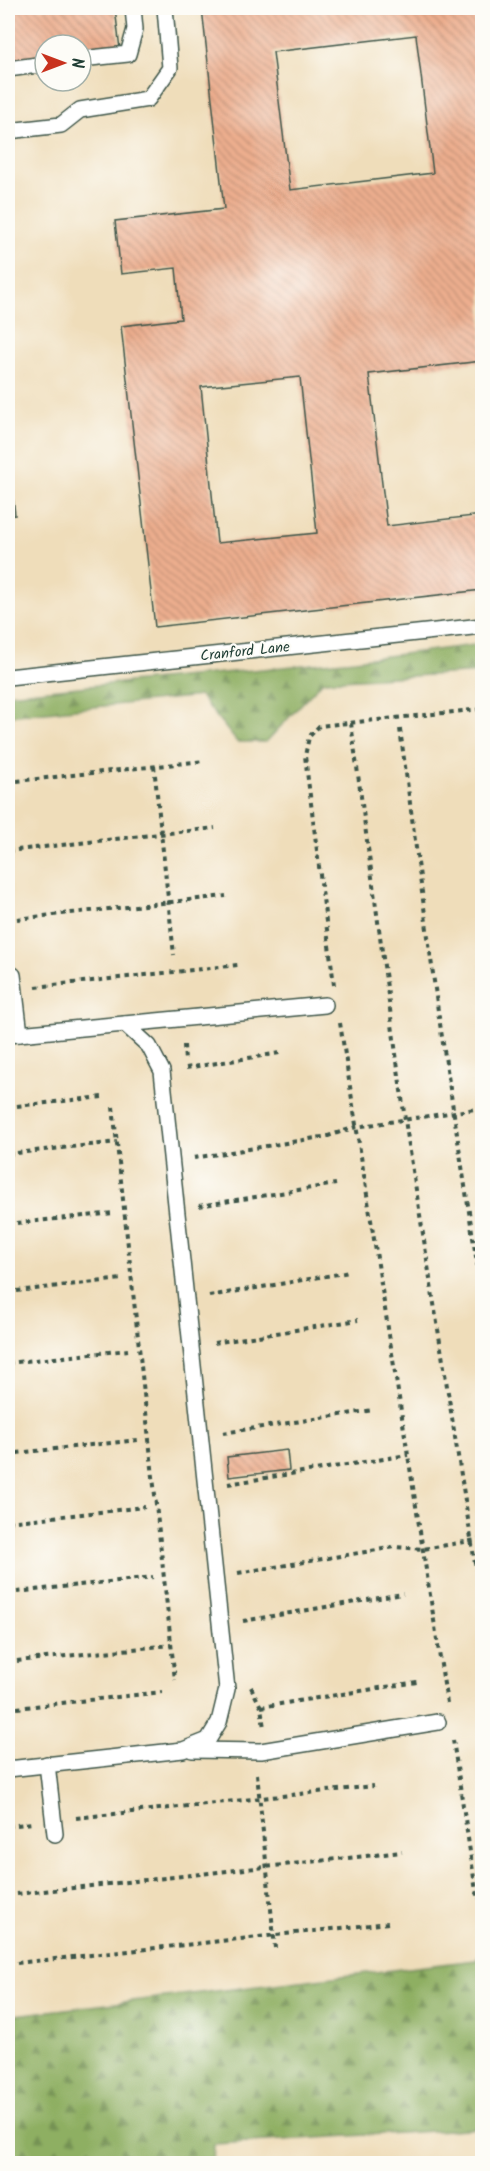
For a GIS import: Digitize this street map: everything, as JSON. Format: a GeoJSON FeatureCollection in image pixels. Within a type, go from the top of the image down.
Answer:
{"type":"FeatureCollection","features":[{"type":"Feature","properties":{"kind":"lane"},"geometry":{"type":"LineString","coordinates":[[93,58],[128,54],[135,29],[133,8]]}},
{"type":"Feature","properties":{"kind":"lane"},"geometry":{"type":"LineString","coordinates":[[8,131],[61,124],[80,110],[148,99],[170,68],[165,8]]}},
{"type":"Feature","properties":{"kind":"lane"},"geometry":{"type":"LineString","coordinates":[[8,69],[33,66]]}},
{"type":"Feature","properties":{"kind":"lane","name":"Cranford Lane"},"geometry":{"type":"LineString","coordinates":[[8,677],[483,626]]}},
{"type":"Feature","properties":{"kind":"lane"},"geometry":{"type":"LineString","coordinates":[[14,982],[14,1035],[324,1005]]}},
{"type":"Feature","properties":{"kind":"lane"},"geometry":{"type":"LineString","coordinates":[[125,1024],[149,1046],[162,1071],[227,1689],[219,1722],[208,1740],[183,1750]]}},
{"type":"Feature","properties":{"kind":"lane"},"geometry":{"type":"LineString","coordinates":[[8,1769],[183,1750],[261,1751],[443,1718]]}},
{"type":"Feature","properties":{"kind":"lane"},"geometry":{"type":"LineString","coordinates":[[47,1764],[54,1827]]}},
{"type":"Feature","properties":{"kind":"path"},"geometry":{"type":"LineString","coordinates":[[335,992],[305,756],[309,737],[320,726],[483,709]]}},
{"type":"Feature","properties":{"kind":"path"},"geometry":{"type":"LineString","coordinates":[[480,722],[483,749]]}},
{"type":"Feature","properties":{"kind":"path"},"geometry":{"type":"LineString","coordinates":[[351,723],[405,1120],[483,1608]]}},
{"type":"Feature","properties":{"kind":"path"},"geometry":{"type":"LineString","coordinates":[[400,729],[453,1113],[483,1296]]}},
{"type":"Feature","properties":{"kind":"path"},"geometry":{"type":"LineString","coordinates":[[8,782],[204,761]]}},
{"type":"Feature","properties":{"kind":"path"},"geometry":{"type":"LineString","coordinates":[[154,766],[174,955]]}},
{"type":"Feature","properties":{"kind":"path"},"geometry":{"type":"LineString","coordinates":[[8,850],[215,828]]}},
{"type":"Feature","properties":{"kind":"path"},"geometry":{"type":"LineString","coordinates":[[8,920],[226,896]]}},
{"type":"Feature","properties":{"kind":"path"},"geometry":{"type":"LineString","coordinates":[[14,982],[238,964]]}},
{"type":"Feature","properties":{"kind":"path"},"geometry":{"type":"LineString","coordinates":[[338,1015],[423,1549],[443,1718]]}},
{"type":"Feature","properties":{"kind":"path"},"geometry":{"type":"LineString","coordinates":[[186,1068],[280,1053]]}},
{"type":"Feature","properties":{"kind":"path"},"geometry":{"type":"LineString","coordinates":[[8,1107],[102,1097]]}},
{"type":"Feature","properties":{"kind":"path"},"geometry":{"type":"LineString","coordinates":[[113,1107],[175,1680]]}},
{"type":"Feature","properties":{"kind":"path"},"geometry":{"type":"LineString","coordinates":[[195,1168],[194,1158],[328,1137],[356,1127],[483,1108]]}},
{"type":"Feature","properties":{"kind":"path"},"geometry":{"type":"LineString","coordinates":[[8,1154],[117,1143]]}},
{"type":"Feature","properties":{"kind":"path"},"geometry":{"type":"LineString","coordinates":[[199,1206],[336,1184]]}},
{"type":"Feature","properties":{"kind":"path"},"geometry":{"type":"LineString","coordinates":[[198,1196],[200,1217]]}},
{"type":"Feature","properties":{"kind":"path"},"geometry":{"type":"LineString","coordinates":[[8,1224],[114,1213]]}},
{"type":"Feature","properties":{"kind":"path"},"geometry":{"type":"LineString","coordinates":[[208,1296],[350,1272]]}},
{"type":"Feature","properties":{"kind":"path"},"geometry":{"type":"LineString","coordinates":[[8,1292],[121,1280]]}},
{"type":"Feature","properties":{"kind":"path"},"geometry":{"type":"LineString","coordinates":[[207,1285],[210,1308]]}},
{"type":"Feature","properties":{"kind":"path"},"geometry":{"type":"LineString","coordinates":[[212,1332],[213,1344],[358,1320]]}},
{"type":"Feature","properties":{"kind":"path"},"geometry":{"type":"LineString","coordinates":[[8,1363],[128,1350]]}},
{"type":"Feature","properties":{"kind":"path"},"geometry":{"type":"LineString","coordinates":[[223,1433],[373,1410]]}},
{"type":"Feature","properties":{"kind":"path"},"geometry":{"type":"LineString","coordinates":[[222,1422],[224,1443]]}},
{"type":"Feature","properties":{"kind":"path"},"geometry":{"type":"LineString","coordinates":[[8,1454],[138,1440]]}},
{"type":"Feature","properties":{"kind":"path"},"geometry":{"type":"LineString","coordinates":[[228,1484],[408,1455]]}},
{"type":"Feature","properties":{"kind":"path"},"geometry":{"type":"LineString","coordinates":[[227,1474],[230,1495]]}},
{"type":"Feature","properties":{"kind":"path"},"geometry":{"type":"LineString","coordinates":[[8,1522],[145,1507]]}},
{"type":"Feature","properties":{"kind":"path"},"geometry":{"type":"LineString","coordinates":[[237,1562],[238,1573],[395,1547],[423,1549],[483,1539]]}},
{"type":"Feature","properties":{"kind":"path"},"geometry":{"type":"LineString","coordinates":[[8,1593],[153,1577]]}},
{"type":"Feature","properties":{"kind":"path"},"geometry":{"type":"LineString","coordinates":[[244,1631],[243,1621],[403,1594]]}},
{"type":"Feature","properties":{"kind":"path"},"geometry":{"type":"LineString","coordinates":[[8,1662],[171,1644]]}},
{"type":"Feature","properties":{"kind":"path"},"geometry":{"type":"LineString","coordinates":[[261,1707],[417,1682]]}},
{"type":"Feature","properties":{"kind":"path"},"geometry":{"type":"LineString","coordinates":[[250,1686],[261,1707],[264,1734],[257,1767],[276,1948]]}},
{"type":"Feature","properties":{"kind":"path"},"geometry":{"type":"LineString","coordinates":[[8,1709],[162,1692]]}},
{"type":"Feature","properties":{"kind":"path"},"geometry":{"type":"LineString","coordinates":[[452,1737],[476,1891],[478,1900],[483,1899]]}},
{"type":"Feature","properties":{"kind":"path"},"geometry":{"type":"LineString","coordinates":[[8,1826],[54,1827],[259,1798],[374,1786]]}},
{"type":"Feature","properties":{"kind":"path"},"geometry":{"type":"LineString","coordinates":[[8,1895],[402,1852]]}},
{"type":"Feature","properties":{"kind":"path"},"geometry":{"type":"LineString","coordinates":[[8,1964],[388,1923]]}},
{"type":"Feature","properties":{"kind":"green space"},"geometry":{"type":"Polygon","coordinates":[[[482,644],[482,672],[323,681],[266,742],[237,742],[200,696],[8,716],[8,694],[355,660],[482,644]]]}},
{"type":"Feature","properties":{"kind":"green space"},"geometry":{"type":"Polygon","coordinates":[[[482,1950],[482,2128],[214,2144],[213,2163],[8,2163],[8,2016],[476,1960],[482,1950]]]}},
{"type":"Feature","properties":{"kind":"building"},"geometry":{"type":"Polygon","coordinates":[[[8,8],[115,8],[120,49],[93,52],[93,33],[33,33],[33,60],[8,63],[8,8]]]}},
{"type":"Feature","properties":{"kind":"building"},"geometry":{"type":"Polygon","coordinates":[[[202,8],[481,8],[482,361],[369,374],[387,526],[482,515],[482,590],[155,627],[121,326],[181,319],[176,268],[121,274],[115,221],[224,209],[202,8]],[[416,35],[273,52],[290,190],[433,173],[416,35]],[[300,377],[201,387],[217,543],[317,533],[300,377]]]}},
{"type":"Feature","properties":{"kind":"building"},"geometry":{"type":"Polygon","coordinates":[[[12,487],[15,515],[8,516],[8,488],[12,487]]]}},
{"type":"Feature","properties":{"kind":"building"},"geometry":{"type":"Polygon","coordinates":[[[287,1450],[289,1470],[229,1477],[227,1457],[287,1450]]]}}]}
